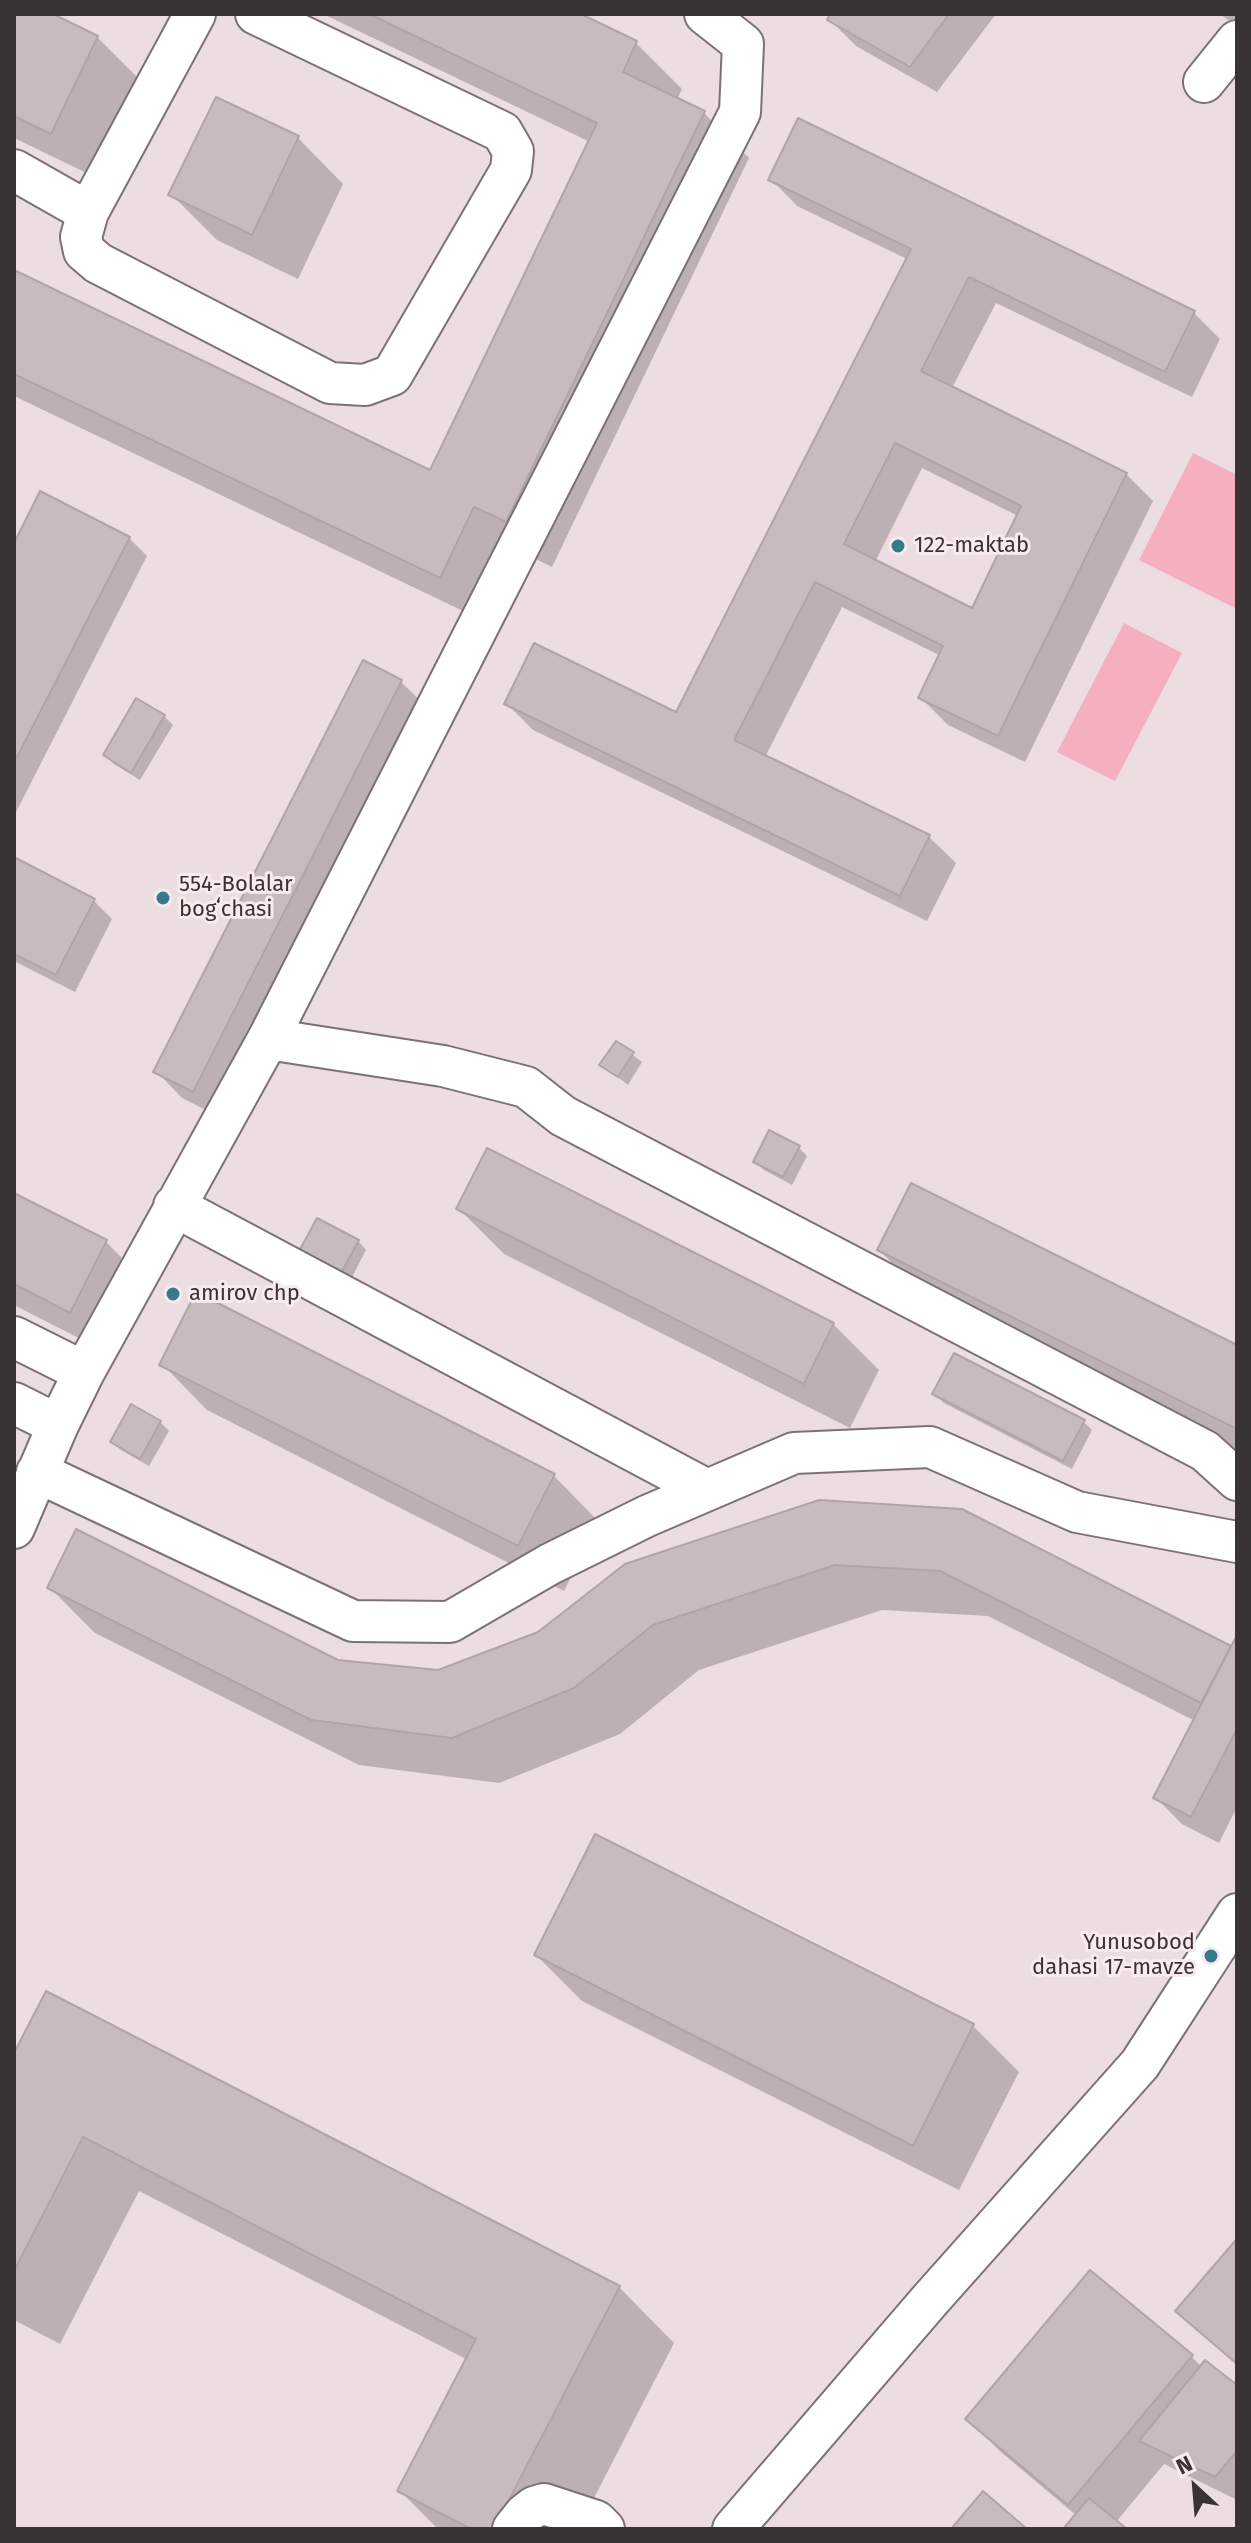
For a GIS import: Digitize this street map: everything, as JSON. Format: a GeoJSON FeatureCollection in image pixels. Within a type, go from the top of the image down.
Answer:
{"type":"FeatureCollection","features":[{"type":"Feature","properties":{"kind":"street"},"geometry":{"type":"LineString","coordinates":[[195,14],[88,212],[81,237],[84,251],[98,263],[330,383],[365,385],[392,375],[511,170],[513,151],[502,132],[256,14]]}},
{"type":"Feature","properties":{"kind":"street"},"geometry":{"type":"LineString","coordinates":[[14,1528],[84,1372],[268,1039],[740,112],[743,44],[705,14]]}},
{"type":"Feature","properties":{"kind":"street"},"geometry":{"type":"LineString","coordinates":[[1204,82],[1237,41]]}},
{"type":"Feature","properties":{"kind":"street"},"geometry":{"type":"LineString","coordinates":[[14,170],[88,212]]}},
{"type":"Feature","properties":{"kind":"street"},"geometry":{"type":"LineString","coordinates":[[268,1039],[443,1066],[526,1087],[563,1116],[1205,1451],[1237,1480]]}},
{"type":"Feature","properties":{"kind":"street"},"geometry":{"type":"LineString","coordinates":[[174,1206],[707,1490]]}},
{"type":"Feature","properties":{"kind":"street"},"geometry":{"type":"LineString","coordinates":[[14,1337],[84,1372]]}},
{"type":"Feature","properties":{"kind":"street"},"geometry":{"type":"LineString","coordinates":[[14,1403],[58,1425]]}},
{"type":"Feature","properties":{"kind":"street"},"geometry":{"type":"LineString","coordinates":[[37,1472],[353,1621],[450,1622],[550,1564],[647,1516],[794,1453],[930,1447],[1077,1512],[1237,1542]]}},
{"type":"Feature","properties":{"kind":"street"},"geometry":{"type":"LineString","coordinates":[[733,2529],[930,2300],[1140,2064],[1237,1914]]}},
{"type":"Feature","properties":{"kind":"street"},"geometry":{"type":"LineString","coordinates":[[513,2529],[525,2514],[544,2504],[596,2521],[604,2529]]}},
{"type":"Feature","properties":{"kind":"shaded area"},"geometry":{"type":"Polygon","coordinates":[[[1193,453],[1237,475],[1237,609],[1139,560],[1193,453]]]}},
{"type":"Feature","properties":{"kind":"shaded area"},"geometry":{"type":"Polygon","coordinates":[[[1124,623],[1182,653],[1115,781],[1057,752],[1124,623]]]}},
{"type":"Feature","properties":{"kind":"building"},"geometry":{"type":"Polygon","coordinates":[[[14,14],[53,14],[98,36],[51,134],[14,116],[14,14]]]}},
{"type":"Feature","properties":{"kind":"building"},"geometry":{"type":"Polygon","coordinates":[[[369,14],[581,14],[637,41],[623,72],[705,111],[506,522],[474,507],[440,578],[14,374],[14,270],[430,470],[597,123],[369,14]]]}},
{"type":"Feature","properties":{"kind":"building"},"geometry":{"type":"Polygon","coordinates":[[[830,14],[949,14],[910,67],[827,20],[830,14]]]}},
{"type":"Feature","properties":{"kind":"building"},"geometry":{"type":"Polygon","coordinates":[[[216,97],[299,136],[252,235],[168,195],[216,97]]]}},
{"type":"Feature","properties":{"kind":"building"},"geometry":{"type":"Polygon","coordinates":[[[798,118],[1195,311],[1165,372],[969,277],[921,371],[1127,473],[998,736],[918,698],[943,646],[815,582],[734,740],[930,835],[900,896],[504,704],[534,643],[676,712],[911,249],[768,180],[798,118]],[[895,443],[844,544],[972,608],[1021,506],[895,443]]]}},
{"type":"Feature","properties":{"kind":"building"},"geometry":{"type":"Polygon","coordinates":[[[40,491],[130,537],[14,763],[14,543],[40,491]]]}},
{"type":"Feature","properties":{"kind":"building"},"geometry":{"type":"Polygon","coordinates":[[[363,660],[402,680],[193,1092],[153,1072],[363,660]]]}},
{"type":"Feature","properties":{"kind":"building"},"geometry":{"type":"Polygon","coordinates":[[[136,698],[165,715],[131,773],[103,755],[136,698]]]}},
{"type":"Feature","properties":{"kind":"building"},"geometry":{"type":"Polygon","coordinates":[[[14,857],[95,899],[56,975],[14,954],[14,857]]]}},
{"type":"Feature","properties":{"kind":"building"},"geometry":{"type":"Polygon","coordinates":[[[616,1041],[634,1052],[618,1077],[599,1065],[616,1041]]]}},
{"type":"Feature","properties":{"kind":"building"},"geometry":{"type":"Polygon","coordinates":[[[769,1130],[800,1146],[783,1177],[753,1162],[769,1130]]]}},
{"type":"Feature","properties":{"kind":"building"},"geometry":{"type":"Polygon","coordinates":[[[487,1148],[834,1323],[804,1384],[456,1209],[487,1148]]]}},
{"type":"Feature","properties":{"kind":"building"},"geometry":{"type":"Polygon","coordinates":[[[911,1183],[1237,1345],[1237,1429],[877,1250],[911,1183]]]}},
{"type":"Feature","properties":{"kind":"building"},"geometry":{"type":"Polygon","coordinates":[[[14,1193],[107,1240],[70,1313],[14,1284],[14,1193]]]}},
{"type":"Feature","properties":{"kind":"building"},"geometry":{"type":"Polygon","coordinates":[[[317,1218],[359,1240],[340,1275],[298,1253],[317,1218]]]}},
{"type":"Feature","properties":{"kind":"building"},"geometry":{"type":"Polygon","coordinates":[[[196,1292],[555,1474],[518,1546],[159,1365],[196,1292]]]}},
{"type":"Feature","properties":{"kind":"building"},"geometry":{"type":"Polygon","coordinates":[[[954,1353],[1085,1420],[1063,1461],[932,1394],[954,1353]]]}},
{"type":"Feature","properties":{"kind":"building"},"geometry":{"type":"Polygon","coordinates":[[[131,1404],[161,1421],[140,1459],[110,1442],[131,1404]]]}},
{"type":"Feature","properties":{"kind":"building"},"geometry":{"type":"Polygon","coordinates":[[[819,1500],[962,1509],[1231,1646],[1201,1703],[940,1571],[835,1565],[653,1625],[574,1688],[452,1738],[311,1720],[47,1588],[76,1529],[338,1660],[438,1670],[538,1632],[625,1564],[819,1500]]]}},
{"type":"Feature","properties":{"kind":"building"},"geometry":{"type":"Polygon","coordinates":[[[1237,1635],[1237,1729],[1191,1817],[1153,1798],[1237,1635]]]}},
{"type":"Feature","properties":{"kind":"building"},"geometry":{"type":"Polygon","coordinates":[[[595,1834],[974,2024],[913,2146],[534,1955],[595,1834]]]}},
{"type":"Feature","properties":{"kind":"building"},"geometry":{"type":"Polygon","coordinates":[[[46,1991],[620,2286],[494,2529],[471,2529],[397,2491],[476,2339],[83,2137],[14,2271],[14,2053],[46,1991]]]}},
{"type":"Feature","properties":{"kind":"building"},"geometry":{"type":"Polygon","coordinates":[[[1235,2241],[1237,2243],[1237,2364],[1175,2311],[1235,2241]]]}},
{"type":"Feature","properties":{"kind":"building"},"geometry":{"type":"Polygon","coordinates":[[[1090,2270],[1193,2355],[1068,2505],[965,2419],[1090,2270]]]}},
{"type":"Feature","properties":{"kind":"building"},"geometry":{"type":"Polygon","coordinates":[[[1205,2360],[1237,2385],[1237,2451],[1215,2477],[1139,2441],[1205,2360]]]}},
{"type":"Feature","properties":{"kind":"building"},"geometry":{"type":"Polygon","coordinates":[[[983,2491],[1027,2529],[951,2529],[983,2491]]]}},
{"type":"Feature","properties":{"kind":"building"},"geometry":{"type":"Polygon","coordinates":[[[1089,2498],[1127,2529],[1063,2529],[1089,2498]]]}},
{"type":"Feature","properties":{"kind":"place","name":"122-maktab"},"geometry":{"type":"Point","coordinates":[898,546]}},
{"type":"Feature","properties":{"kind":"place","name":"554-Bolalar bogʻchasi"},"geometry":{"type":"Point","coordinates":[163,898]}},
{"type":"Feature","properties":{"kind":"place","name":"amirov chp"},"geometry":{"type":"Point","coordinates":[173,1294]}},
{"type":"Feature","properties":{"kind":"place","name":"Yunusobod dahasi 17-mavze"},"geometry":{"type":"Point","coordinates":[1211,1956]}}]}
